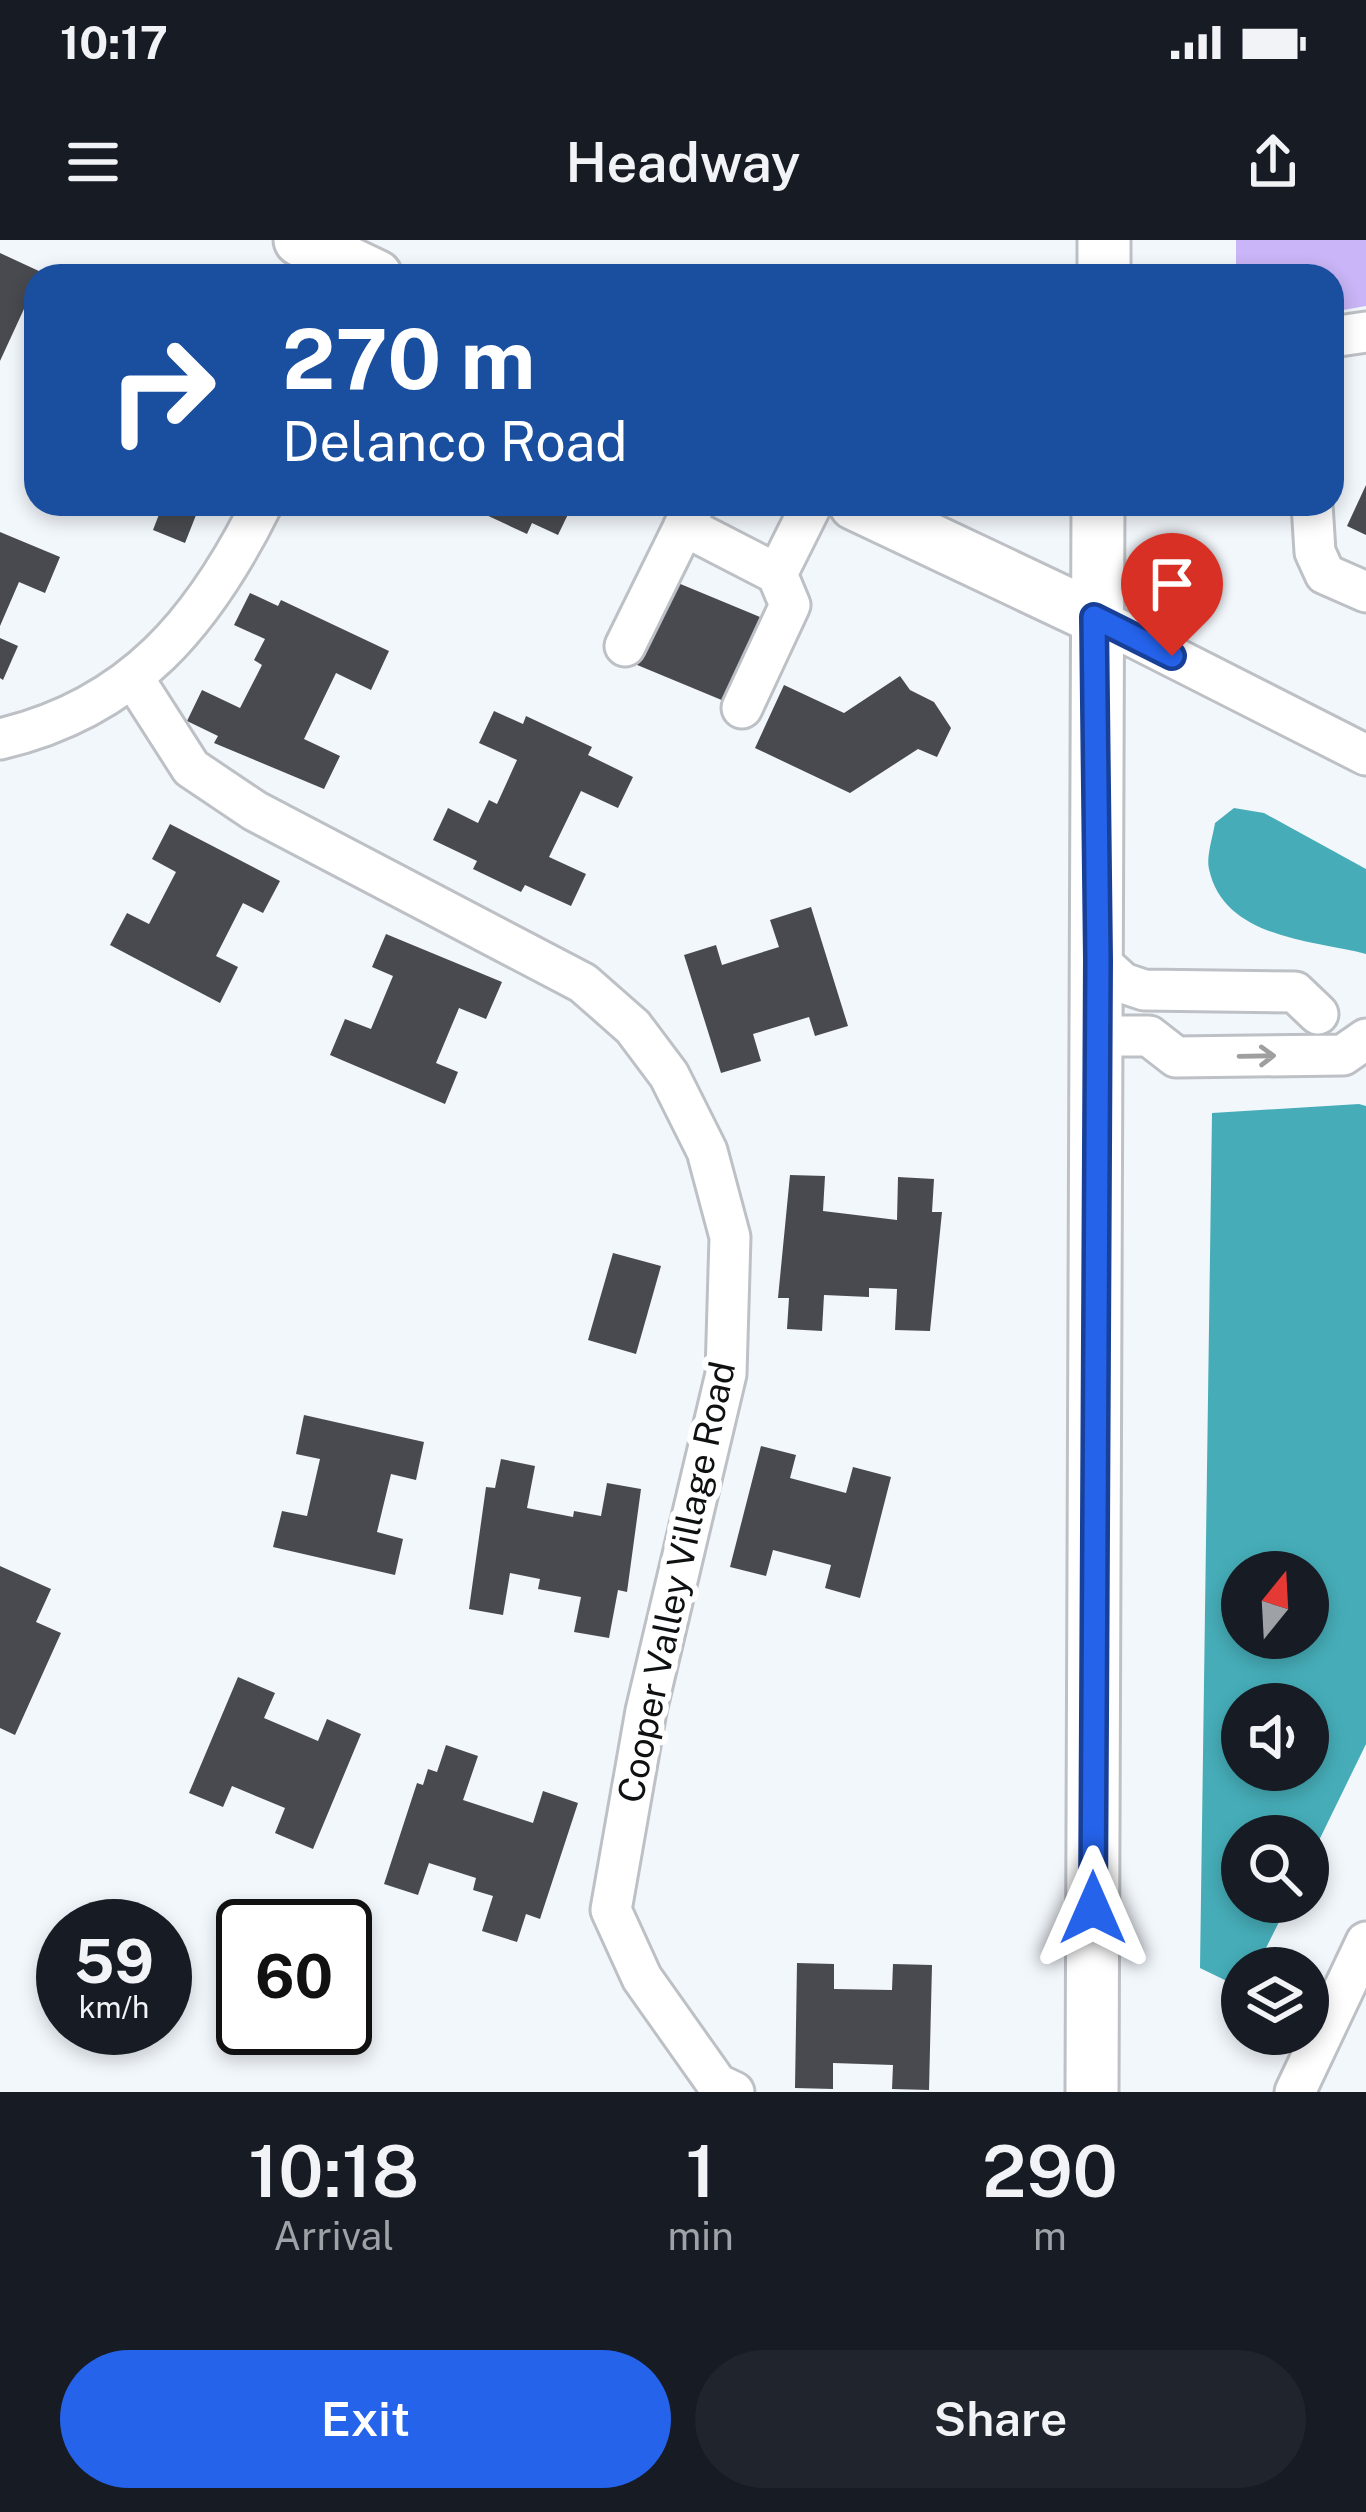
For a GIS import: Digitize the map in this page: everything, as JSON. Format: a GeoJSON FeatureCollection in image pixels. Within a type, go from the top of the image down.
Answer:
{"type":"FeatureCollection","features":[{"type":"Feature","properties":{"kind":"main road"},"geometry":{"type":"LineString","coordinates":[[300,240],[349,264]]}},
{"type":"Feature","properties":{"kind":"main road"},"geometry":{"type":"LineString","coordinates":[[880,516],[1094,617]]}},
{"type":"Feature","properties":{"kind":"main road"},"geometry":{"type":"LineString","coordinates":[[1092,2092],[1098,516]]}},
{"type":"Feature","properties":{"kind":"street"},"geometry":{"type":"LineString","coordinates":[[0,739],[38,729],[134,679],[184,633],[255,516]]}},
{"type":"Feature","properties":{"kind":"street"},"geometry":{"type":"LineString","coordinates":[[625,646],[690,516]]}},
{"type":"Feature","properties":{"kind":"street"},"geometry":{"type":"LineString","coordinates":[[691,516],[777,574],[790,605],[742,708]]}},
{"type":"Feature","properties":{"kind":"street"},"geometry":{"type":"LineString","coordinates":[[777,574],[806,516]]}},
{"type":"Feature","properties":{"kind":"street"},"geometry":{"type":"LineString","coordinates":[[1313,516],[1315,552],[1325,574],[1366,592]]}},
{"type":"Feature","properties":{"kind":"street"},"geometry":{"type":"LineString","coordinates":[[1094,617],[1366,755]]}},
{"type":"Feature","properties":{"kind":"street","name":"Cooper Valley Village Road"},"geometry":{"type":"LineString","coordinates":[[134,679],[191,768],[255,811],[583,983],[633,1027],[669,1075],[707,1150],[730,1237],[726,1374],[646,1711],[611,1910],[642,1978],[717,2084],[734,2092]]}},
{"type":"Feature","properties":{"kind":"street"},"geometry":{"type":"LineString","coordinates":[[1098,960],[1123,983],[1144,990],[1295,992],[1318,1014]]}},
{"type":"Feature","properties":{"kind":"street"},"geometry":{"type":"LineString","coordinates":[[1098,1036],[1149,1036],[1176,1057],[1342,1055],[1366,1036],[1341,1014],[1174,1014],[1149,1036]]}},
{"type":"Feature","properties":{"kind":"street"},"geometry":{"type":"LineString","coordinates":[[1295,2092],[1366,1942]]}},
{"type":"Feature","properties":{"kind":"shaded area"},"geometry":{"type":"Polygon","coordinates":[[[1236,240],[1366,240],[1366,306],[1344,310],[1344,264],[1236,264],[1236,240]]]}},
{"type":"Feature","properties":{"kind":"water"},"geometry":{"type":"Polygon","coordinates":[[[1234,808],[1264,813],[1366,869],[1366,954],[1273,932],[1232,910],[1218,892],[1208,859],[1215,823],[1234,808]]]}},
{"type":"Feature","properties":{"kind":"water"},"geometry":{"type":"Polygon","coordinates":[[[1359,1104],[1366,1106],[1366,1744],[1329,1820],[1329,1815],[1221,1815],[1221,1923],[1278,1923],[1266,1947],[1221,1947],[1221,1978],[1200,1968],[1212,1113],[1359,1104]]]}},
{"type":"Feature","properties":{"kind":"building"},"geometry":{"type":"Polygon","coordinates":[[[0,253],[24,264],[24,309],[0,361],[0,253]]]}},
{"type":"Feature","properties":{"kind":"building"},"geometry":{"type":"Polygon","coordinates":[[[1366,485],[1366,535],[1347,526],[1366,485]]]}},
{"type":"Feature","properties":{"kind":"building"},"geometry":{"type":"Polygon","coordinates":[[[158,516],[196,516],[185,543],[153,530],[158,516]]]}},
{"type":"Feature","properties":{"kind":"building"},"geometry":{"type":"Polygon","coordinates":[[[488,516],[567,516],[558,535],[532,523],[527,534],[488,516]]]}},
{"type":"Feature","properties":{"kind":"building"},"geometry":{"type":"Polygon","coordinates":[[[0,532],[60,557],[45,593],[19,582],[0,626],[0,532]]]}},
{"type":"Feature","properties":{"kind":"building"},"geometry":{"type":"Polygon","coordinates":[[[666,578],[760,617],[724,701],[630,662],[666,578]]]}},
{"type":"Feature","properties":{"kind":"building"},"geometry":{"type":"Polygon","coordinates":[[[250,593],[278,606],[281,600],[389,651],[371,690],[336,673],[304,739],[340,756],[324,789],[214,743],[218,736],[187,721],[202,690],[240,708],[262,665],[254,660],[265,639],[234,625],[250,593]]]}},
{"type":"Feature","properties":{"kind":"building"},"geometry":{"type":"Polygon","coordinates":[[[0,638],[18,646],[3,680],[0,678],[0,638]]]}},
{"type":"Feature","properties":{"kind":"building"},"geometry":{"type":"Polygon","coordinates":[[[900,676],[910,690],[934,702],[951,728],[937,757],[918,749],[850,793],[755,748],[784,685],[844,713],[900,676]]]}},
{"type":"Feature","properties":{"kind":"building"},"geometry":{"type":"Polygon","coordinates":[[[494,711],[523,724],[526,716],[592,747],[588,755],[633,777],[618,808],[581,791],[549,857],[586,874],[571,906],[525,885],[521,892],[473,869],[477,861],[433,840],[448,808],[478,823],[489,800],[497,804],[517,760],[479,743],[494,711]]]}},
{"type":"Feature","properties":{"kind":"building"},"geometry":{"type":"Polygon","coordinates":[[[170,824],[280,881],[263,913],[243,903],[216,956],[238,967],[220,1003],[110,945],[127,913],[149,924],[176,872],[152,859],[170,824]]]}},
{"type":"Feature","properties":{"kind":"building"},"geometry":{"type":"Polygon","coordinates":[[[811,907],[848,1026],[815,1036],[809,1017],[753,1034],[761,1061],[721,1073],[684,955],[716,945],[722,965],[779,947],[770,920],[811,907]]]}},
{"type":"Feature","properties":{"kind":"building"},"geometry":{"type":"Polygon","coordinates":[[[386,934],[502,982],[486,1019],[459,1008],[436,1063],[458,1072],[445,1104],[330,1055],[345,1019],[371,1029],[393,976],[372,967],[386,934]]]}},
{"type":"Feature","properties":{"kind":"building"},"geometry":{"type":"Polygon","coordinates":[[[790,1175],[825,1176],[823,1211],[897,1220],[898,1177],[934,1179],[932,1212],[942,1212],[930,1331],[895,1330],[897,1289],[869,1288],[869,1297],[824,1295],[822,1331],[787,1329],[789,1298],[778,1298],[790,1175]]]}},
{"type":"Feature","properties":{"kind":"building"},"geometry":{"type":"Polygon","coordinates":[[[613,1253],[661,1266],[636,1354],[588,1340],[613,1253]]]}},
{"type":"Feature","properties":{"kind":"building"},"geometry":{"type":"Polygon","coordinates":[[[304,1415],[424,1442],[416,1480],[391,1474],[377,1532],[403,1539],[395,1575],[273,1547],[282,1511],[307,1516],[320,1459],[296,1454],[304,1415]]]}},
{"type":"Feature","properties":{"kind":"building"},"geometry":{"type":"Polygon","coordinates":[[[761,1446],[796,1455],[790,1478],[846,1493],[853,1467],[891,1477],[860,1598],[825,1588],[831,1565],[773,1550],[766,1576],[730,1567],[761,1446]]]}},
{"type":"Feature","properties":{"kind":"building"},"geometry":{"type":"Polygon","coordinates":[[[501,1459],[535,1466],[527,1508],[573,1517],[574,1511],[601,1516],[607,1483],[641,1489],[627,1592],[618,1590],[609,1638],[574,1632],[581,1597],[538,1589],[540,1579],[510,1573],[503,1615],[469,1609],[486,1487],[495,1488],[501,1459]]]}},
{"type":"Feature","properties":{"kind":"building"},"geometry":{"type":"Polygon","coordinates":[[[0,1566],[51,1589],[36,1622],[61,1633],[15,1735],[0,1728],[0,1566]]]}},
{"type":"Feature","properties":{"kind":"building"},"geometry":{"type":"Polygon","coordinates":[[[238,1677],[275,1693],[264,1718],[318,1741],[327,1719],[361,1734],[313,1849],[275,1833],[285,1808],[232,1786],[223,1807],[189,1793],[238,1677]]]}},
{"type":"Feature","properties":{"kind":"building"},"geometry":{"type":"Polygon","coordinates":[[[446,1745],[478,1756],[463,1800],[533,1823],[543,1791],[578,1803],[540,1919],[526,1914],[517,1942],[482,1931],[493,1896],[473,1890],[476,1878],[429,1863],[418,1895],[384,1884],[417,1783],[423,1785],[428,1769],[437,1772],[446,1745]]]}},
{"type":"Feature","properties":{"kind":"building"},"geometry":{"type":"Polygon","coordinates":[[[797,1963],[834,1964],[834,1989],[892,1990],[893,1964],[932,1965],[929,2090],[892,2089],[893,2065],[833,2063],[833,2089],[795,2088],[797,1963]]]}},
{"type":"Feature","properties":{"kind":"route"},"geometry":{"type":"LineString","coordinates":[[1093,1908],[1098,960],[1094,617],[1172,656]]}}]}
